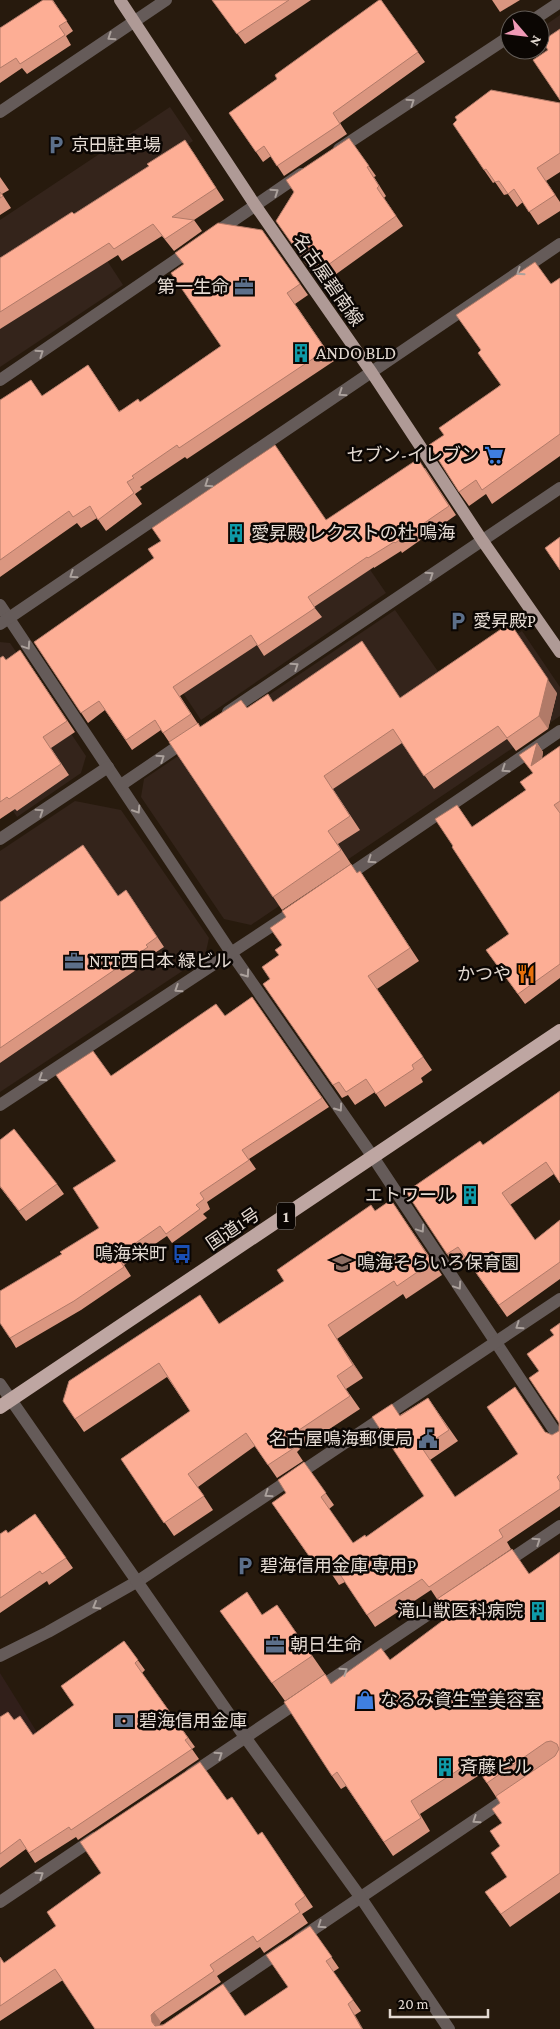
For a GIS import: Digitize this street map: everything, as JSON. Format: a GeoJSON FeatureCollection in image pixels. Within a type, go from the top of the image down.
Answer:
{"type":"FeatureCollection","features":[{"type":"Feature","properties":{"kind":"highway","name":"国道1号"},"geometry":{"type":"LineString","coordinates":[[6,1404],[560,1031]]}},
{"type":"Feature","properties":{"kind":"main road","name":"名古屋碧南線"},"geometry":{"type":"LineString","coordinates":[[120,0],[255,205],[372,373],[482,540],[560,652]]}},
{"type":"Feature","properties":{"kind":"street"},"geometry":{"type":"LineString","coordinates":[[0,112],[166,0]]}},
{"type":"Feature","properties":{"kind":"street"},"geometry":{"type":"LineString","coordinates":[[548,10],[560,2]]}},
{"type":"Feature","properties":{"kind":"street"},"geometry":{"type":"LineString","coordinates":[[329,156],[500,43]]}},
{"type":"Feature","properties":{"kind":"street"},"geometry":{"type":"LineString","coordinates":[[0,380],[313,167]]}},
{"type":"Feature","properties":{"kind":"street"},"geometry":{"type":"LineString","coordinates":[[4,621],[560,244]]}},
{"type":"Feature","properties":{"kind":"street"},"geometry":{"type":"LineString","coordinates":[[219,718],[560,488]]}},
{"type":"Feature","properties":{"kind":"street"},"geometry":{"type":"LineString","coordinates":[[0,605],[4,621],[108,767],[232,954],[373,1157],[560,1439]]}},
{"type":"Feature","properties":{"kind":"street"},"geometry":{"type":"LineString","coordinates":[[330,887],[560,731]]}},
{"type":"Feature","properties":{"kind":"street"},"geometry":{"type":"LineString","coordinates":[[120,785],[194,735]]}},
{"type":"Feature","properties":{"kind":"street"},"geometry":{"type":"LineString","coordinates":[[0,839],[108,767]]}},
{"type":"Feature","properties":{"kind":"street"},"geometry":{"type":"LineString","coordinates":[[0,1106],[314,898]]}},
{"type":"Feature","properties":{"kind":"street"},"geometry":{"type":"LineString","coordinates":[[0,1656],[48,1632],[138,1581],[560,1299]]}},
{"type":"Feature","properties":{"kind":"street"},"geometry":{"type":"LineString","coordinates":[[0,1384],[6,1404],[138,1581],[245,1737],[361,1898],[449,2029]]}},
{"type":"Feature","properties":{"kind":"street"},"geometry":{"type":"LineString","coordinates":[[495,1570],[560,1526]]}},
{"type":"Feature","properties":{"kind":"street"},"geometry":{"type":"LineString","coordinates":[[179,1782],[462,1592]]}},
{"type":"Feature","properties":{"kind":"street"},"geometry":{"type":"LineString","coordinates":[[198,2008],[519,1790]]}},
{"type":"Feature","properties":{"kind":"street"},"geometry":{"type":"LineString","coordinates":[[0,1902],[106,1831]]}},
{"type":"Feature","properties":{"kind":"shaded area"},"geometry":{"type":"Polygon","coordinates":[[[560,15],[560,79],[547,60],[550,60],[550,22],[560,15]]]}},
{"type":"Feature","properties":{"kind":"shaded area"},"geometry":{"type":"Polygon","coordinates":[[[170,107],[193,141],[78,216],[123,285],[0,367],[0,220],[170,107]]]}},
{"type":"Feature","properties":{"kind":"shaded area"},"geometry":{"type":"Polygon","coordinates":[[[334,517],[386,593],[201,720],[149,642],[334,517]]]}},
{"type":"Feature","properties":{"kind":"shaded area"},"geometry":{"type":"Polygon","coordinates":[[[395,610],[446,683],[522,631],[560,687],[560,716],[251,925],[224,919],[141,797],[144,779],[395,610]]]}},
{"type":"Feature","properties":{"kind":"shaded area"},"geometry":{"type":"Polygon","coordinates":[[[0,642],[10,643],[86,756],[81,773],[17,817],[0,791],[0,642]]]}},
{"type":"Feature","properties":{"kind":"shaded area"},"geometry":{"type":"Polygon","coordinates":[[[75,801],[121,810],[209,938],[205,956],[0,1092],[0,851],[75,801]]]}},
{"type":"Feature","properties":{"kind":"shaded area"},"geometry":{"type":"Polygon","coordinates":[[[0,1673],[48,1750],[0,1782],[0,1673]]]}},
{"type":"Feature","properties":{"kind":"building"},"geometry":{"type":"Polygon","coordinates":[[[43,0],[52,0],[67,21],[59,26],[65,35],[20,64],[16,58],[0,68],[0,28],[43,0]]]}},
{"type":"Feature","properties":{"kind":"building"},"geometry":{"type":"Polygon","coordinates":[[[212,0],[289,0],[237,34],[212,0]]]}},
{"type":"Feature","properties":{"kind":"building"},"geometry":{"type":"Polygon","coordinates":[[[381,0],[418,52],[333,113],[340,124],[277,166],[264,146],[256,152],[229,113],[277,79],[275,75],[381,0]]]}},
{"type":"Feature","properties":{"kind":"building"},"geometry":{"type":"Polygon","coordinates":[[[560,29],[560,100],[533,60],[550,60],[550,36],[560,29]]]}},
{"type":"Feature","properties":{"kind":"building"},"geometry":{"type":"Polygon","coordinates":[[[491,90],[560,103],[560,153],[537,168],[555,195],[529,212],[514,189],[508,194],[499,181],[495,182],[486,169],[484,170],[453,124],[457,120],[455,117],[491,90]]]}},
{"type":"Feature","properties":{"kind":"building"},"geometry":{"type":"Polygon","coordinates":[[[349,138],[369,166],[367,167],[379,186],[377,188],[396,216],[314,275],[276,221],[294,192],[286,180],[349,138]]]}},
{"type":"Feature","properties":{"kind":"building"},"geometry":{"type":"Polygon","coordinates":[[[185,140],[216,188],[172,217],[194,220],[165,239],[153,224],[114,249],[109,243],[0,312],[0,258],[72,212],[74,214],[149,166],[147,164],[185,140]]]}},
{"type":"Feature","properties":{"kind":"building"},"geometry":{"type":"Polygon","coordinates":[[[218,223],[262,230],[300,284],[287,293],[326,350],[179,448],[177,445],[132,476],[134,478],[127,482],[134,493],[98,520],[90,506],[73,517],[69,511],[0,560],[0,400],[31,380],[42,396],[88,365],[119,412],[138,399],[140,402],[221,346],[171,273],[184,264],[175,253],[218,223]]]}},
{"type":"Feature","properties":{"kind":"building"},"geometry":{"type":"Polygon","coordinates":[[[535,262],[551,284],[560,278],[560,434],[482,490],[476,480],[459,492],[429,445],[444,435],[439,428],[501,385],[478,353],[481,350],[456,315],[535,262]]]}},
{"type":"Feature","properties":{"kind":"building"},"geometry":{"type":"Polygon","coordinates":[[[275,445],[326,520],[418,459],[449,506],[395,543],[367,557],[308,597],[315,608],[258,646],[251,635],[173,687],[191,714],[163,733],[155,720],[126,740],[99,701],[81,713],[34,642],[154,558],[148,549],[161,541],[152,528],[275,445]]]}},
{"type":"Feature","properties":{"kind":"building"},"geometry":{"type":"Polygon","coordinates":[[[560,537],[560,570],[545,548],[560,537]]]}},
{"type":"Feature","properties":{"kind":"building"},"geometry":{"type":"Polygon","coordinates":[[[510,623],[548,679],[539,716],[507,738],[498,726],[424,776],[393,729],[324,776],[350,816],[328,831],[341,850],[273,897],[169,742],[198,723],[200,727],[241,700],[247,708],[268,694],[273,702],[362,641],[400,698],[510,623]]]}},
{"type":"Feature","properties":{"kind":"building"},"geometry":{"type":"Polygon","coordinates":[[[20,650],[67,721],[43,737],[61,764],[9,799],[7,797],[0,802],[0,658],[3,656],[6,660],[20,650]]]}},
{"type":"Feature","properties":{"kind":"building"},"geometry":{"type":"Polygon","coordinates":[[[537,743],[531,766],[560,746],[560,801],[554,805],[560,813],[560,964],[518,994],[486,950],[509,934],[435,819],[457,805],[472,827],[526,790],[520,782],[533,773],[519,755],[537,743]]]}},
{"type":"Feature","properties":{"kind":"building","name":"NTT西日本 緑ビル"},"geometry":{"type":"Polygon","coordinates":[[[83,845],[118,896],[126,890],[157,937],[146,945],[148,947],[0,1048],[0,902],[83,845]]]}},
{"type":"Feature","properties":{"kind":"building"},"geometry":{"type":"Polygon","coordinates":[[[351,864],[357,873],[360,871],[410,948],[368,976],[423,1057],[412,1065],[414,1069],[376,1094],[366,1079],[346,1092],[339,1082],[333,1085],[263,984],[270,979],[262,967],[279,955],[275,950],[282,945],[270,928],[286,917],[282,911],[351,864]]]}},
{"type":"Feature","properties":{"kind":"building"},"geometry":{"type":"Polygon","coordinates":[[[252,997],[322,1098],[242,1150],[249,1160],[200,1193],[204,1199],[196,1205],[200,1209],[166,1234],[160,1226],[117,1256],[124,1267],[74,1301],[10,1338],[0,1323],[0,1291],[62,1254],[60,1252],[99,1228],[73,1188],[116,1161],[56,1075],[93,1051],[111,1076],[216,1004],[225,1016],[252,997]]]}},
{"type":"Feature","properties":{"kind":"building"},"geometry":{"type":"Polygon","coordinates":[[[560,1091],[560,1183],[546,1162],[502,1193],[535,1240],[560,1220],[560,1262],[499,1305],[458,1247],[447,1254],[406,1192],[480,1141],[483,1145],[560,1091]]]}},
{"type":"Feature","properties":{"kind":"building"},"geometry":{"type":"Polygon","coordinates":[[[14,1129],[57,1184],[19,1211],[0,1186],[0,1140],[14,1129]]]}},
{"type":"Feature","properties":{"kind":"building"},"geometry":{"type":"Polygon","coordinates":[[[391,1200],[432,1262],[397,1286],[394,1281],[328,1325],[353,1365],[337,1376],[350,1396],[293,1434],[288,1439],[294,1448],[268,1465],[246,1433],[188,1474],[204,1496],[164,1523],[121,1459],[190,1411],[159,1363],[75,1419],[63,1401],[69,1381],[200,1295],[219,1324],[284,1281],[277,1270],[371,1205],[375,1211],[391,1200]]]}},
{"type":"Feature","properties":{"kind":"building"},"geometry":{"type":"Polygon","coordinates":[[[560,1323],[560,1474],[557,1477],[560,1482],[560,1489],[499,1530],[503,1537],[429,1587],[422,1579],[367,1615],[337,1570],[331,1573],[321,1558],[314,1563],[272,1503],[286,1493],[278,1480],[304,1462],[326,1493],[321,1497],[353,1543],[365,1535],[366,1537],[424,1496],[372,1417],[392,1404],[400,1416],[428,1398],[449,1430],[422,1448],[455,1497],[518,1454],[487,1407],[515,1387],[545,1432],[552,1435],[559,1431],[559,1423],[529,1378],[539,1371],[527,1354],[554,1335],[550,1330],[560,1323]]]}},
{"type":"Feature","properties":{"kind":"building"},"geometry":{"type":"Polygon","coordinates":[[[35,1514],[66,1558],[42,1574],[40,1571],[0,1598],[0,1534],[6,1530],[8,1533],[35,1514]]]}},
{"type":"Feature","properties":{"kind":"building"},"geometry":{"type":"Polygon","coordinates":[[[512,1549],[529,1574],[560,1552],[560,1873],[501,1914],[485,1892],[507,1877],[491,1853],[500,1846],[490,1831],[502,1823],[492,1809],[500,1803],[496,1796],[555,1756],[559,1749],[557,1744],[551,1741],[546,1742],[487,1783],[472,1761],[411,1801],[421,1818],[384,1842],[337,1772],[332,1776],[284,1702],[325,1674],[331,1684],[381,1648],[390,1660],[449,1616],[437,1599],[512,1549]]]}},
{"type":"Feature","properties":{"kind":"building","name":"朝日生命"},"geometry":{"type":"Polygon","coordinates":[[[247,1592],[262,1615],[277,1605],[312,1656],[272,1683],[220,1611],[247,1592]]]}},
{"type":"Feature","properties":{"kind":"building"},"geometry":{"type":"Polygon","coordinates":[[[124,1641],[138,1660],[135,1663],[188,1738],[185,1740],[192,1749],[71,1830],[69,1827],[29,1853],[20,1839],[0,1854],[0,1717],[8,1712],[14,1720],[20,1716],[33,1735],[74,1705],[61,1686],[124,1641]]]}},
{"type":"Feature","properties":{"kind":"building"},"geometry":{"type":"Polygon","coordinates":[[[200,1762],[227,1800],[232,1797],[258,1835],[262,1832],[305,1896],[295,1904],[300,1912],[257,1942],[253,1936],[210,1965],[214,1971],[154,2012],[151,2015],[152,2022],[155,2026],[163,2025],[223,1984],[245,2016],[288,1987],[266,1955],[310,1926],[332,1957],[326,1961],[353,2000],[348,2004],[362,2029],[95,2029],[55,1969],[0,2006],[0,1957],[4,1963],[56,1926],[47,1912],[101,1873],[80,1842],[200,1762]]]}},
{"type":"Feature","properties":{"kind":"place","name":"京田駐車場"},"geometry":{"type":"Point","coordinates":[56,145]}},
{"type":"Feature","properties":{"kind":"place","name":"第一生命"},"geometry":{"type":"Point","coordinates":[244,287]}},
{"type":"Feature","properties":{"kind":"place","name":"ANDO BLD"},"geometry":{"type":"Point","coordinates":[301,353]}},
{"type":"Feature","properties":{"kind":"place","name":"セブン-イレブン"},"geometry":{"type":"Point","coordinates":[494,455]}},
{"type":"Feature","properties":{"kind":"place","name":"愛昇殿 レクストの杜 鳴海"},"geometry":{"type":"Point","coordinates":[236,533]}},
{"type":"Feature","properties":{"kind":"place","name":"愛昇殿P"},"geometry":{"type":"Point","coordinates":[458,621]}},
{"type":"Feature","properties":{"kind":"place","name":"NTT西日本 緑ビル"},"geometry":{"type":"Point","coordinates":[74,961]}},
{"type":"Feature","properties":{"kind":"place","name":"かつや"},"geometry":{"type":"Point","coordinates":[526,974]}},
{"type":"Feature","properties":{"kind":"place","name":"エトワール"},"geometry":{"type":"Point","coordinates":[470,1195]}},
{"type":"Feature","properties":{"kind":"place","name":"鳴海栄町"},"geometry":{"type":"Point","coordinates":[182,1254]}},
{"type":"Feature","properties":{"kind":"place","name":"鳴海そらいろ保育園"},"geometry":{"type":"Point","coordinates":[342,1263]}},
{"type":"Feature","properties":{"kind":"place","name":"名古屋鳴海郵便局"},"geometry":{"type":"Point","coordinates":[428,1439]}},
{"type":"Feature","properties":{"kind":"place","name":"碧海信用金庫 専用P"},"geometry":{"type":"Point","coordinates":[245,1566]}},
{"type":"Feature","properties":{"kind":"place","name":"滝山獣医科病院"},"geometry":{"type":"Point","coordinates":[538,1611]}},
{"type":"Feature","properties":{"kind":"place","name":"朝日生命"},"geometry":{"type":"Point","coordinates":[275,1645]}},
{"type":"Feature","properties":{"kind":"place","name":"なるみ資生堂美容室"},"geometry":{"type":"Point","coordinates":[365,1700]}},
{"type":"Feature","properties":{"kind":"place","name":"碧海信用金庫"},"geometry":{"type":"Point","coordinates":[124,1721]}},
{"type":"Feature","properties":{"kind":"place","name":"斉藤ビル"},"geometry":{"type":"Point","coordinates":[445,1767]}}]}
